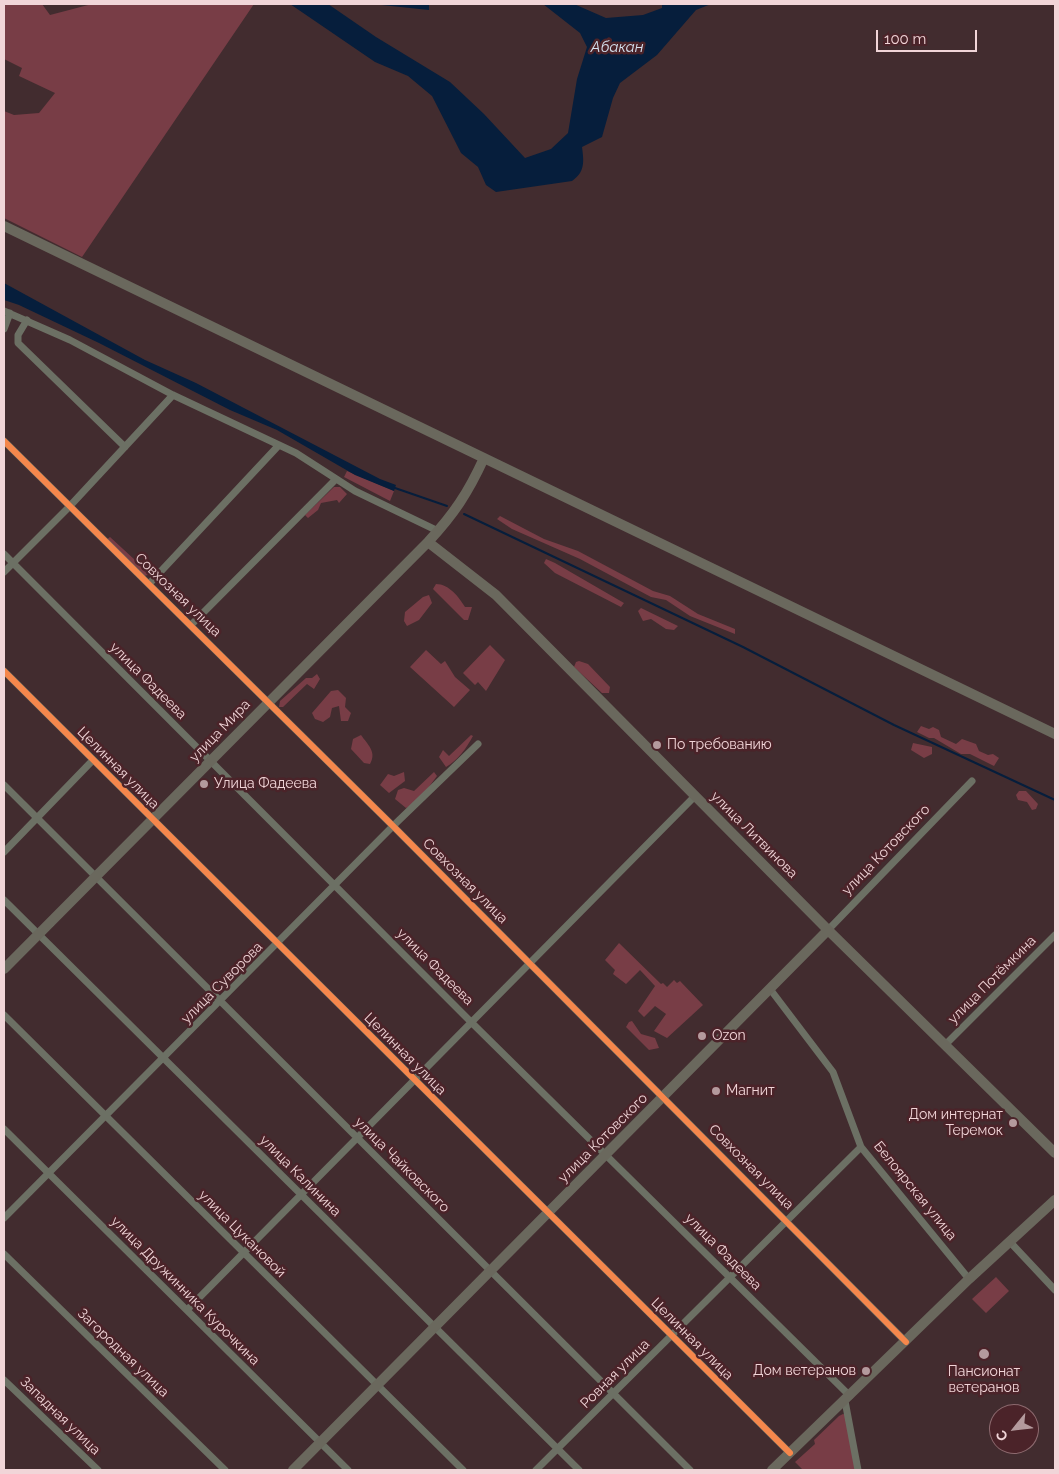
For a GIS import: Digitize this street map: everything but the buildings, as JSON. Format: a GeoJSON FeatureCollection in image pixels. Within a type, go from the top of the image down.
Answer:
{"type":"FeatureCollection","features":[{"type":"Feature","properties":{"kind":"street"},"geometry":{"type":"LineString","coordinates":[[4,226],[1055,734]]}},
{"type":"Feature","properties":{"kind":"street"},"geometry":{"type":"LineString","coordinates":[[4,329],[7,312],[27,320],[173,395],[296,453],[336,479],[438,531]]}},
{"type":"Feature","properties":{"kind":"street"},"geometry":{"type":"LineString","coordinates":[[27,320],[18,335],[18,343],[125,447]]}},
{"type":"Feature","properties":{"kind":"street"},"geometry":{"type":"LineString","coordinates":[[4,572],[69,507],[173,395]]}},
{"type":"Feature","properties":{"kind":"street","name":"Совхозная улица"},"geometry":{"type":"LineString","coordinates":[[4,441],[393,826],[788,1221],[906,1342]]}},
{"type":"Feature","properties":{"kind":"street"},"geometry":{"type":"LineString","coordinates":[[149,584],[279,446]]}},
{"type":"Feature","properties":{"kind":"street","name":"улица Мира"},"geometry":{"type":"LineString","coordinates":[[4,969],[428,542],[452,516],[471,486],[484,458]]}},
{"type":"Feature","properties":{"kind":"street"},"geometry":{"type":"LineString","coordinates":[[191,625],[336,479]]}},
{"type":"Feature","properties":{"kind":"street","name":"улица Литвинова"},"geometry":{"type":"LineString","coordinates":[[428,542],[496,594],[828,930],[1055,1153]]}},
{"type":"Feature","properties":{"kind":"street","name":"улица Фадеева"},"geometry":{"type":"LineString","coordinates":[[4,554],[471,1022],[730,1277],[848,1398]]}},
{"type":"Feature","properties":{"kind":"street","name":"Целинная улица"},"geometry":{"type":"LineString","coordinates":[[4,671],[547,1214],[790,1453]]}},
{"type":"Feature","properties":{"kind":"street","name":"улица Суворова"},"geometry":{"type":"LineString","coordinates":[[4,1218],[393,826],[478,744]]}},
{"type":"Feature","properties":{"kind":"street"},"geometry":{"type":"LineString","coordinates":[[4,852],[93,760]]}},
{"type":"Feature","properties":{"kind":"street","name":"улица Котовского"},"geometry":{"type":"LineString","coordinates":[[293,1470],[770,989],[972,781]]}},
{"type":"Feature","properties":{"kind":"street","name":"улица Чайковского"},"geometry":{"type":"LineString","coordinates":[[4,785],[690,1470]]}},
{"type":"Feature","properties":{"kind":"street"},"geometry":{"type":"LineString","coordinates":[[187,1310],[695,796]]}},
{"type":"Feature","properties":{"kind":"street","name":"улица Калинина"},"geometry":{"type":"LineString","coordinates":[[4,900],[579,1470]]}},
{"type":"Feature","properties":{"kind":"street","name":"улица Потёмкина"},"geometry":{"type":"LineString","coordinates":[[946,1044],[1055,935]]}},
{"type":"Feature","properties":{"kind":"street","name":"Белоярская улица"},"geometry":{"type":"LineString","coordinates":[[770,989],[833,1072],[861,1147],[969,1279]]}},
{"type":"Feature","properties":{"kind":"street","name":"улица Цукановой"},"geometry":{"type":"LineString","coordinates":[[4,1015],[107,1116],[242,1254],[463,1470]]}},
{"type":"Feature","properties":{"kind":"street","name":"улица Дружинника Курочкина"},"geometry":{"type":"LineString","coordinates":[[4,1129],[47,1174],[348,1470]]}},
{"type":"Feature","properties":{"kind":"street","name":"Ровная улица"},"geometry":{"type":"LineString","coordinates":[[536,1470],[861,1147]]}},
{"type":"Feature","properties":{"kind":"street"},"geometry":{"type":"LineString","coordinates":[[772,1470],[969,1279],[1055,1200]]}},
{"type":"Feature","properties":{"kind":"street"},"geometry":{"type":"LineString","coordinates":[[1010,1242],[1055,1290]]}},
{"type":"Feature","properties":{"kind":"street","name":"Загородная улица"},"geometry":{"type":"LineString","coordinates":[[4,1254],[225,1470]]}},
{"type":"Feature","properties":{"kind":"street","name":"Западная улица"},"geometry":{"type":"LineString","coordinates":[[4,1380],[98,1470]]}},
{"type":"Feature","properties":{"kind":"street"},"geometry":{"type":"LineString","coordinates":[[848,1398],[858,1470]]}},
{"type":"Feature","properties":{"kind":"shaded area"},"geometry":{"type":"Polygon","coordinates":[[[4,4],[42,4],[50,15],[92,4],[254,4],[82,257],[4,218],[4,111],[14,115],[39,113],[55,93],[19,76],[22,68],[4,59],[4,4]]]}},
{"type":"Feature","properties":{"kind":"shaded area"},"geometry":{"type":"Polygon","coordinates":[[[347,471],[394,491],[390,501],[344,477],[347,471]]]}},
{"type":"Feature","properties":{"kind":"shaded area"},"geometry":{"type":"Polygon","coordinates":[[[334,487],[340,487],[347,494],[339,503],[337,500],[321,503],[318,510],[308,518],[305,515],[334,487]]]}},
{"type":"Feature","properties":{"kind":"shaded area"},"geometry":{"type":"Polygon","coordinates":[[[500,516],[544,539],[578,551],[653,591],[670,596],[698,614],[735,629],[735,634],[690,616],[666,600],[651,597],[580,559],[512,529],[497,519],[500,516]]]}},
{"type":"Feature","properties":{"kind":"shaded area"},"geometry":{"type":"Polygon","coordinates":[[[110,537],[148,572],[148,575],[144,576],[106,540],[110,537]]]}},
{"type":"Feature","properties":{"kind":"shaded area"},"geometry":{"type":"Polygon","coordinates":[[[546,559],[624,603],[621,607],[555,573],[544,563],[546,559]]]}},
{"type":"Feature","properties":{"kind":"shaded area"},"geometry":{"type":"Polygon","coordinates":[[[436,584],[445,586],[457,595],[465,607],[472,607],[468,620],[464,620],[433,589],[436,584]]]}},
{"type":"Feature","properties":{"kind":"shaded area"},"geometry":{"type":"Polygon","coordinates":[[[429,595],[432,603],[419,620],[407,626],[404,621],[405,612],[423,597],[429,595]]]}},
{"type":"Feature","properties":{"kind":"shaded area"},"geometry":{"type":"Polygon","coordinates":[[[641,608],[678,626],[674,630],[666,629],[651,619],[643,621],[638,611],[641,608]]]}},
{"type":"Feature","properties":{"kind":"shaded area"},"geometry":{"type":"Polygon","coordinates":[[[490,645],[505,660],[486,691],[478,682],[475,685],[463,673],[490,645]]]}},
{"type":"Feature","properties":{"kind":"shaded area"},"geometry":{"type":"Polygon","coordinates":[[[426,650],[441,664],[445,661],[455,677],[470,690],[454,707],[410,667],[426,650]]]}},
{"type":"Feature","properties":{"kind":"shaded area"},"geometry":{"type":"Polygon","coordinates":[[[576,662],[588,664],[610,687],[609,693],[602,693],[574,667],[576,662]]]}},
{"type":"Feature","properties":{"kind":"shaded area"},"geometry":{"type":"Polygon","coordinates":[[[317,674],[320,679],[314,689],[307,684],[283,707],[279,707],[280,701],[306,678],[312,678],[317,674]]]}},
{"type":"Feature","properties":{"kind":"shaded area"},"geometry":{"type":"Polygon","coordinates":[[[338,690],[346,698],[345,707],[351,713],[348,721],[341,721],[339,706],[332,708],[330,717],[323,722],[315,719],[312,713],[331,691],[338,690]]]}},
{"type":"Feature","properties":{"kind":"shaded area"},"geometry":{"type":"Polygon","coordinates":[[[921,726],[929,729],[933,727],[939,730],[941,737],[956,744],[962,739],[976,744],[979,751],[988,755],[993,754],[999,758],[994,766],[970,754],[961,754],[934,738],[929,738],[917,732],[921,726]]]}},
{"type":"Feature","properties":{"kind":"shaded area"},"geometry":{"type":"Polygon","coordinates":[[[361,735],[372,752],[373,756],[370,764],[364,763],[351,749],[353,739],[361,735]]]}},
{"type":"Feature","properties":{"kind":"shaded area"},"geometry":{"type":"Polygon","coordinates":[[[471,735],[473,736],[461,754],[446,767],[439,757],[443,750],[449,756],[471,735]]]}},
{"type":"Feature","properties":{"kind":"shaded area"},"geometry":{"type":"Polygon","coordinates":[[[913,743],[932,747],[932,754],[924,758],[911,750],[913,743]]]}},
{"type":"Feature","properties":{"kind":"shaded area"},"geometry":{"type":"Polygon","coordinates":[[[404,772],[405,781],[389,793],[380,785],[388,774],[394,776],[404,772]]]}},
{"type":"Feature","properties":{"kind":"shaded area"},"geometry":{"type":"Polygon","coordinates":[[[434,772],[437,776],[417,803],[406,808],[395,799],[398,790],[404,788],[414,791],[434,772]]]}},
{"type":"Feature","properties":{"kind":"shaded area"},"geometry":{"type":"Polygon","coordinates":[[[1019,791],[1026,791],[1038,804],[1036,809],[1032,810],[1027,802],[1018,800],[1016,795],[1019,791]]]}},
{"type":"Feature","properties":{"kind":"shaded area"},"geometry":{"type":"Polygon","coordinates":[[[619,943],[661,984],[663,983],[667,987],[674,980],[677,983],[680,981],[703,1005],[667,1038],[654,1031],[666,1014],[655,1006],[644,1017],[638,1011],[655,986],[640,970],[626,984],[613,974],[615,970],[605,960],[619,943]]]}},
{"type":"Feature","properties":{"kind":"shaded area"},"geometry":{"type":"Polygon","coordinates":[[[632,1021],[641,1034],[655,1038],[659,1048],[649,1050],[626,1027],[632,1021]]]}},
{"type":"Feature","properties":{"kind":"shaded area"},"geometry":{"type":"Polygon","coordinates":[[[996,1277],[1009,1291],[986,1313],[972,1299],[996,1277]]]}},
{"type":"Feature","properties":{"kind":"shaded area"},"geometry":{"type":"Polygon","coordinates":[[[843,1414],[846,1415],[856,1470],[803,1470],[795,1462],[815,1444],[814,1440],[843,1414]]]}},
{"type":"Feature","properties":{"kind":"water","name":"Абакан"},"geometry":{"type":"Polygon","coordinates":[[[290,4],[328,4],[376,37],[450,82],[484,114],[525,158],[551,149],[568,133],[577,79],[587,47],[580,33],[543,4],[574,4],[606,18],[643,15],[662,8],[662,4],[711,4],[696,10],[657,55],[620,83],[613,98],[602,137],[582,147],[583,166],[576,178],[572,181],[496,192],[486,185],[478,167],[461,153],[432,96],[408,76],[375,62],[290,4]]]}},
{"type":"Feature","properties":{"kind":"water"},"geometry":{"type":"Polygon","coordinates":[[[372,4],[429,4],[429,10],[372,4]]]}},
{"type":"Feature","properties":{"kind":"water"},"geometry":{"type":"Polygon","coordinates":[[[4,283],[145,360],[196,383],[380,479],[396,485],[394,491],[355,475],[277,430],[230,410],[99,343],[19,305],[4,300],[4,283]]]}},
{"type":"Feature","properties":{"kind":"waterway"},"geometry":{"type":"LineString","coordinates":[[395,488],[447,506]]}},
{"type":"Feature","properties":{"kind":"waterway"},"geometry":{"type":"LineString","coordinates":[[464,514],[743,647],[894,725],[1055,800]]}},
{"type":"Feature","properties":{"kind":"cycle path"},"geometry":{"type":"LineString","coordinates":[[4,441],[393,826],[906,1342]]}},
{"type":"Feature","properties":{"kind":"cycle path"},"geometry":{"type":"LineString","coordinates":[[4,671],[790,1453]]}},
{"type":"Feature","properties":{"kind":"place","name":"По требованию"},"geometry":{"type":"Point","coordinates":[657,745]}},
{"type":"Feature","properties":{"kind":"place","name":"Улица Фадеева"},"geometry":{"type":"Point","coordinates":[204,784]}},
{"type":"Feature","properties":{"kind":"place","name":"Ozon"},"geometry":{"type":"Point","coordinates":[702,1036]}},
{"type":"Feature","properties":{"kind":"place","name":"Магнит"},"geometry":{"type":"Point","coordinates":[716,1091]}},
{"type":"Feature","properties":{"kind":"place","name":"Дом интернат Теремок"},"geometry":{"type":"Point","coordinates":[1013,1123]}},
{"type":"Feature","properties":{"kind":"place","name":"Пансионат ветеранов"},"geometry":{"type":"Point","coordinates":[984,1354]}},
{"type":"Feature","properties":{"kind":"place","name":"Дом ветеранов"},"geometry":{"type":"Point","coordinates":[866,1371]}}]}
